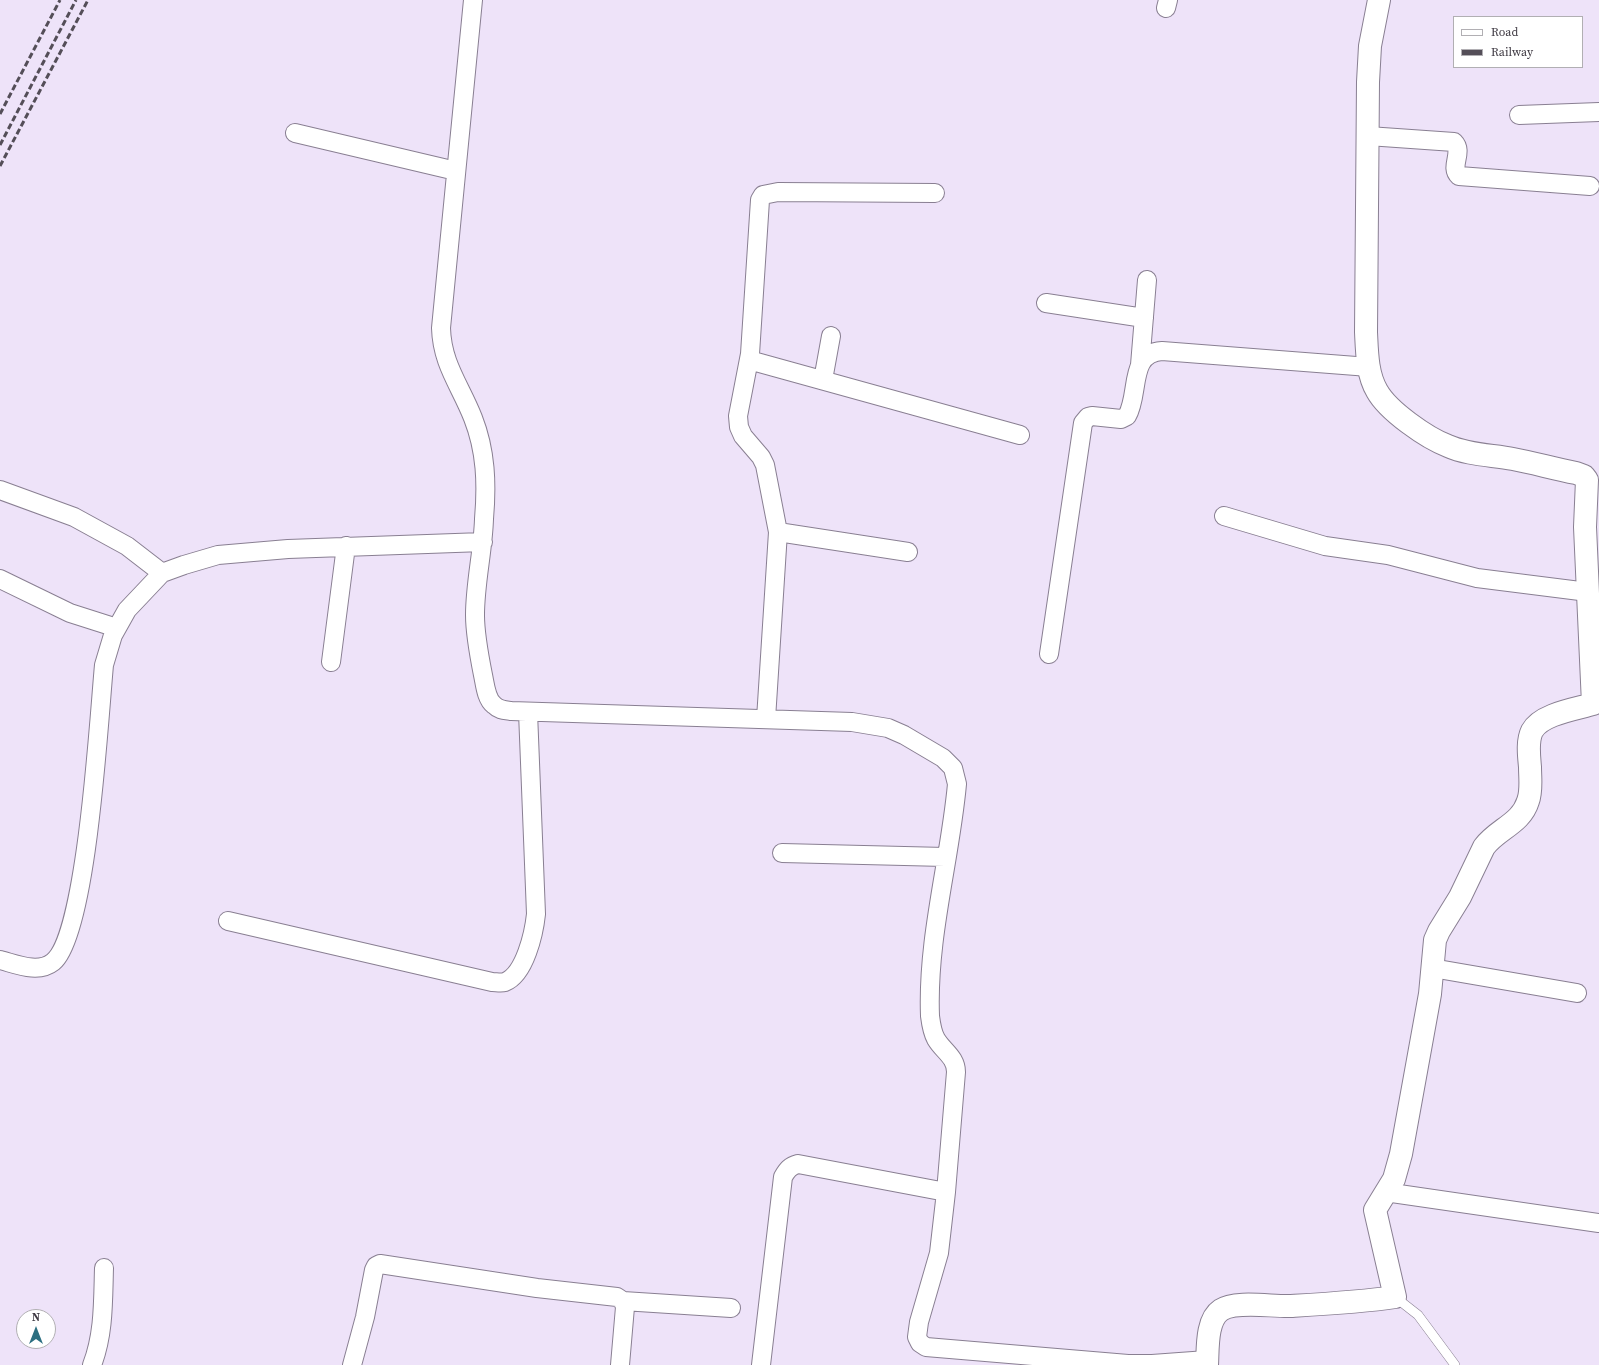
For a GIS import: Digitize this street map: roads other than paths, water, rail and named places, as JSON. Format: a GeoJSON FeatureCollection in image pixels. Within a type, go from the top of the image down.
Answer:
{"type":"FeatureCollection","features":[{"type":"Feature","properties":{"kind":"street"},"geometry":{"type":"LineString","coordinates":[[474,0],[456,171],[441,340],[447,366],[472,417],[482,447],[486,484],[483,542],[475,613],[476,636],[486,692],[493,705],[501,710],[852,722],[888,728],[904,735],[943,758],[953,768],[957,784],[937,915],[930,987],[930,1018],[933,1032],[937,1040],[953,1060],[956,1067],[946,1192],[939,1253],[919,1322],[917,1337],[920,1343],[926,1347],[1103,1362],[1152,1364],[1207,1363],[1210,1328],[1215,1317],[1221,1310],[1235,1305],[1290,1306],[1395,1297],[1375,1210],[1394,1179],[1401,1154],[1430,994],[1433,951],[1439,931],[1460,897],[1488,841],[1515,821],[1528,801],[1530,792],[1529,741],[1532,730],[1539,722],[1548,717],[1596,704],[1585,527],[1588,487],[1587,480],[1584,476],[1514,459],[1470,453],[1448,446],[1414,426],[1382,400],[1372,381],[1369,367],[1366,332],[1368,82],[1370,46],[1379,0]]}},
{"type":"Feature","properties":{"kind":"street"},"geometry":{"type":"LineString","coordinates":[[1519,115],[1599,112]]}},
{"type":"Feature","properties":{"kind":"street"},"geometry":{"type":"LineString","coordinates":[[295,133],[456,171]]}},
{"type":"Feature","properties":{"kind":"street"},"geometry":{"type":"LineString","coordinates":[[1368,136],[1454,142],[1458,150],[1455,169],[1459,176],[1590,186]]}},
{"type":"Feature","properties":{"kind":"street"},"geometry":{"type":"LineString","coordinates":[[766,719],[778,532],[765,465],[761,457],[743,436],[739,427],[739,405],[749,360],[759,206],[763,195],[778,192],[935,194]]}},
{"type":"Feature","properties":{"kind":"street"},"geometry":{"type":"LineString","coordinates":[[1049,654],[1082,423],[1088,417],[1092,416],[1121,419],[1127,416],[1140,365],[1147,280]]}},
{"type":"Feature","properties":{"kind":"street"},"geometry":{"type":"LineString","coordinates":[[1046,303],[1144,318]]}},
{"type":"Feature","properties":{"kind":"street"},"geometry":{"type":"LineString","coordinates":[[823,380],[831,336]]}},
{"type":"Feature","properties":{"kind":"street"},"geometry":{"type":"LineString","coordinates":[[1140,365],[1144,357],[1149,353],[1162,351],[1369,367]]}},
{"type":"Feature","properties":{"kind":"street"},"geometry":{"type":"LineString","coordinates":[[749,360],[1020,435]]}},
{"type":"Feature","properties":{"kind":"street"},"geometry":{"type":"LineString","coordinates":[[0,490],[74,517],[127,546],[162,573]]}},
{"type":"Feature","properties":{"kind":"street"},"geometry":{"type":"LineString","coordinates":[[1224,516],[1325,546],[1388,555],[1478,578],[1588,592]]}},
{"type":"Feature","properties":{"kind":"street"},"geometry":{"type":"LineString","coordinates":[[778,532],[908,552]]}},
{"type":"Feature","properties":{"kind":"street"},"geometry":{"type":"LineString","coordinates":[[0,960],[27,967],[43,967],[52,962],[60,954],[76,907],[85,859],[104,665],[117,628],[127,610],[162,573],[218,555],[288,548],[483,542]]}},
{"type":"Feature","properties":{"kind":"street"},"geometry":{"type":"LineString","coordinates":[[331,662],[346,546]]}},
{"type":"Feature","properties":{"kind":"street"},"geometry":{"type":"LineString","coordinates":[[0,579],[70,613],[117,628]]}},
{"type":"Feature","properties":{"kind":"street"},"geometry":{"type":"LineString","coordinates":[[228,921],[492,982],[504,982],[513,976],[518,970],[530,945],[536,914],[528,712]]}},
{"type":"Feature","properties":{"kind":"street"},"geometry":{"type":"LineString","coordinates":[[782,853],[946,857]]}},
{"type":"Feature","properties":{"kind":"street"},"geometry":{"type":"LineString","coordinates":[[1432,968],[1577,993]]}},
{"type":"Feature","properties":{"kind":"street"},"geometry":{"type":"LineString","coordinates":[[761,1365],[783,1177],[791,1166],[798,1164],[946,1192]]}},
{"type":"Feature","properties":{"kind":"street"},"geometry":{"type":"LineString","coordinates":[[1385,1192],[1599,1223]]}},
{"type":"Feature","properties":{"kind":"street"},"geometry":{"type":"LineString","coordinates":[[352,1365],[365,1317],[374,1270],[376,1266],[380,1264],[537,1288],[617,1297],[623,1301],[731,1308]]}},
{"type":"Feature","properties":{"kind":"street"},"geometry":{"type":"LineString","coordinates":[[92,1365],[98,1350],[102,1326],[104,1268]]}},
{"type":"Feature","properties":{"kind":"street"},"geometry":{"type":"LineString","coordinates":[[620,1365],[625,1308],[623,1301]]}},
{"type":"Feature","properties":{"kind":"lane"},"geometry":{"type":"LineString","coordinates":[[1395,1297],[1418,1315],[1455,1365]]}},
{"type":"Feature","properties":{"kind":"railway"},"geometry":{"type":"LineString","coordinates":[[0,114],[60,0]]}},
{"type":"Feature","properties":{"kind":"railway"},"geometry":{"type":"LineString","coordinates":[[0,145],[76,0]]}},
{"type":"Feature","properties":{"kind":"railway"},"geometry":{"type":"LineString","coordinates":[[0,166],[88,0]]}}]}
